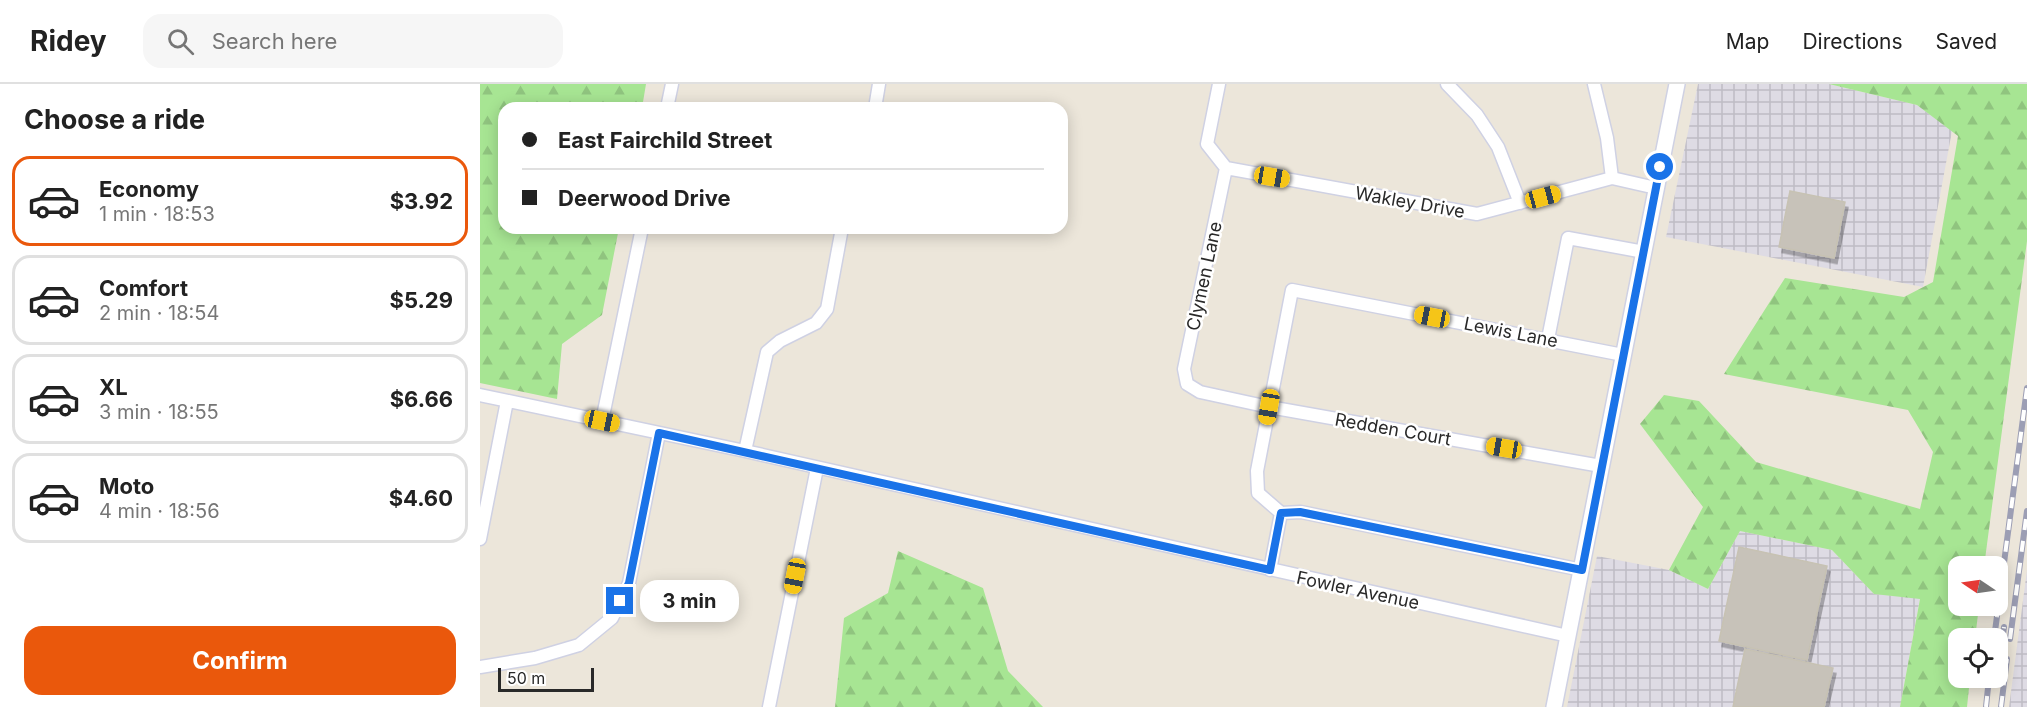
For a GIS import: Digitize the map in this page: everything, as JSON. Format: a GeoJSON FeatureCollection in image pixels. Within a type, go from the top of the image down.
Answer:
{"type":"FeatureCollection","features":[{"type":"Feature","properties":{"kind":"street"},"geometry":{"type":"LineString","coordinates":[[668,102],[672,84]]}},
{"type":"Feature","properties":{"kind":"street"},"geometry":{"type":"LineString","coordinates":[[876,102],[879,84]]}},
{"type":"Feature","properties":{"kind":"street"},"geometry":{"type":"LineString","coordinates":[[1219,84],[1207,144],[1226,168]]}},
{"type":"Feature","properties":{"kind":"street"},"geometry":{"type":"LineString","coordinates":[[1447,84],[1477,114],[1498,147],[1520,203]]}},
{"type":"Feature","properties":{"kind":"street"},"geometry":{"type":"LineString","coordinates":[[1594,84],[1607,138],[1612,178]]}},
{"type":"Feature","properties":{"kind":"street"},"geometry":{"type":"LineString","coordinates":[[1554,707],[1677,84]]}},
{"type":"Feature","properties":{"kind":"street","name":"Wakley Drive"},"geometry":{"type":"LineString","coordinates":[[1226,168],[1477,214],[1612,178],[1656,188]]}},
{"type":"Feature","properties":{"kind":"street","name":"Clymen Lane"},"geometry":{"type":"LineString","coordinates":[[1187,384],[1184,369],[1226,168]]}},
{"type":"Feature","properties":{"kind":"street"},"geometry":{"type":"LineString","coordinates":[[602,421],[641,234]]}},
{"type":"Feature","properties":{"kind":"street"},"geometry":{"type":"LineString","coordinates":[[745,451],[767,352],[780,341],[816,323],[827,309],[841,234]]}},
{"type":"Feature","properties":{"kind":"street"},"geometry":{"type":"LineString","coordinates":[[1548,339],[1568,238],[1644,252]]}},
{"type":"Feature","properties":{"kind":"street","name":"Lewis Lane"},"geometry":{"type":"LineString","coordinates":[[1269,407],[1292,290],[1623,355]]}},
{"type":"Feature","properties":{"kind":"street","name":"Redden Court"},"geometry":{"type":"LineString","coordinates":[[1187,384],[1200,392],[1269,407],[1602,466]]}},
{"type":"Feature","properties":{"kind":"street","name":"Fowler Avenue"},"geometry":{"type":"LineString","coordinates":[[480,395],[745,451],[1568,636]]}},
{"type":"Feature","properties":{"kind":"street"},"geometry":{"type":"LineString","coordinates":[[480,539],[507,401]]}},
{"type":"Feature","properties":{"kind":"street"},"geometry":{"type":"LineString","coordinates":[[1269,407],[1257,471],[1258,493],[1281,513],[1300,512],[1582,570]]}},
{"type":"Feature","properties":{"kind":"street"},"geometry":{"type":"LineString","coordinates":[[480,667],[535,658],[579,645],[612,618],[629,583],[659,433]]}},
{"type":"Feature","properties":{"kind":"street"},"geometry":{"type":"LineString","coordinates":[[769,707],[817,468]]}},
{"type":"Feature","properties":{"kind":"street"},"geometry":{"type":"LineString","coordinates":[[1270,570],[1281,513]]}},
{"type":"Feature","properties":{"kind":"shaded area"},"geometry":{"type":"Polygon","coordinates":[[[1698,84],[1829,84],[1917,105],[1952,131],[1923,287],[1666,237],[1698,84]]]}},
{"type":"Feature","properties":{"kind":"shaded area"},"geometry":{"type":"Polygon","coordinates":[[[1740,531],[1832,550],[1874,594],[1920,598],[1900,707],[1567,707],[1597,556],[1669,570],[1708,589],[1740,531]]]}},
{"type":"Feature","properties":{"kind":"shaded area"},"geometry":{"type":"Polygon","coordinates":[[[2027,570],[2027,707],[2009,707],[2027,570]]]}},
{"type":"Feature","properties":{"kind":"green space"},"geometry":{"type":"Polygon","coordinates":[[[480,84],[646,84],[643,102],[498,102],[498,234],[618,234],[602,315],[562,344],[557,399],[480,383],[480,84]]]}},
{"type":"Feature","properties":{"kind":"green space"},"geometry":{"type":"Polygon","coordinates":[[[1829,84],[2027,84],[2027,241],[1985,556],[1948,556],[1948,616],[1978,616],[1976,628],[1948,628],[1948,688],[1969,688],[1967,707],[1900,707],[1920,599],[1874,594],[1832,550],[1740,531],[1708,589],[1669,570],[1703,507],[1640,424],[1664,395],[1699,401],[1756,462],[1920,509],[1933,452],[1908,410],[1724,374],[1785,278],[1904,297],[1933,282],[1958,136],[1917,105],[1829,84]]]}},
{"type":"Feature","properties":{"kind":"green space"},"geometry":{"type":"Polygon","coordinates":[[[898,551],[983,588],[1008,671],[1043,707],[835,707],[844,618],[888,593],[898,551]]]}},
{"type":"Feature","properties":{"kind":"building"},"geometry":{"type":"Polygon","coordinates":[[[1790,191],[1845,202],[1834,258],[1779,247],[1790,191]]]}},
{"type":"Feature","properties":{"kind":"building"},"geometry":{"type":"Polygon","coordinates":[[[1739,547],[1827,566],[1807,660],[1719,641],[1739,547]]]}},
{"type":"Feature","properties":{"kind":"building"},"geometry":{"type":"Polygon","coordinates":[[[1745,649],[1833,668],[1824,707],[1733,707],[1745,649]]]}},
{"type":"Feature","properties":{"kind":"railway"},"geometry":{"type":"LineString","coordinates":[[1995,628],[2027,388]]}},
{"type":"Feature","properties":{"kind":"railway"},"geometry":{"type":"LineString","coordinates":[[2010,639],[2027,511]]}},
{"type":"Feature","properties":{"kind":"railway"},"geometry":{"type":"LineString","coordinates":[[1986,707],[1988,688]]}},
{"type":"Feature","properties":{"kind":"railway"},"geometry":{"type":"LineString","coordinates":[[2001,707],[2003,688]]}},
{"type":"Feature","properties":{"kind":"route"},"geometry":{"type":"LineString","coordinates":[[620,601],[629,583],[659,433],[1270,570],[1281,513],[1300,512],[1582,570],[1660,167]]}}]}
